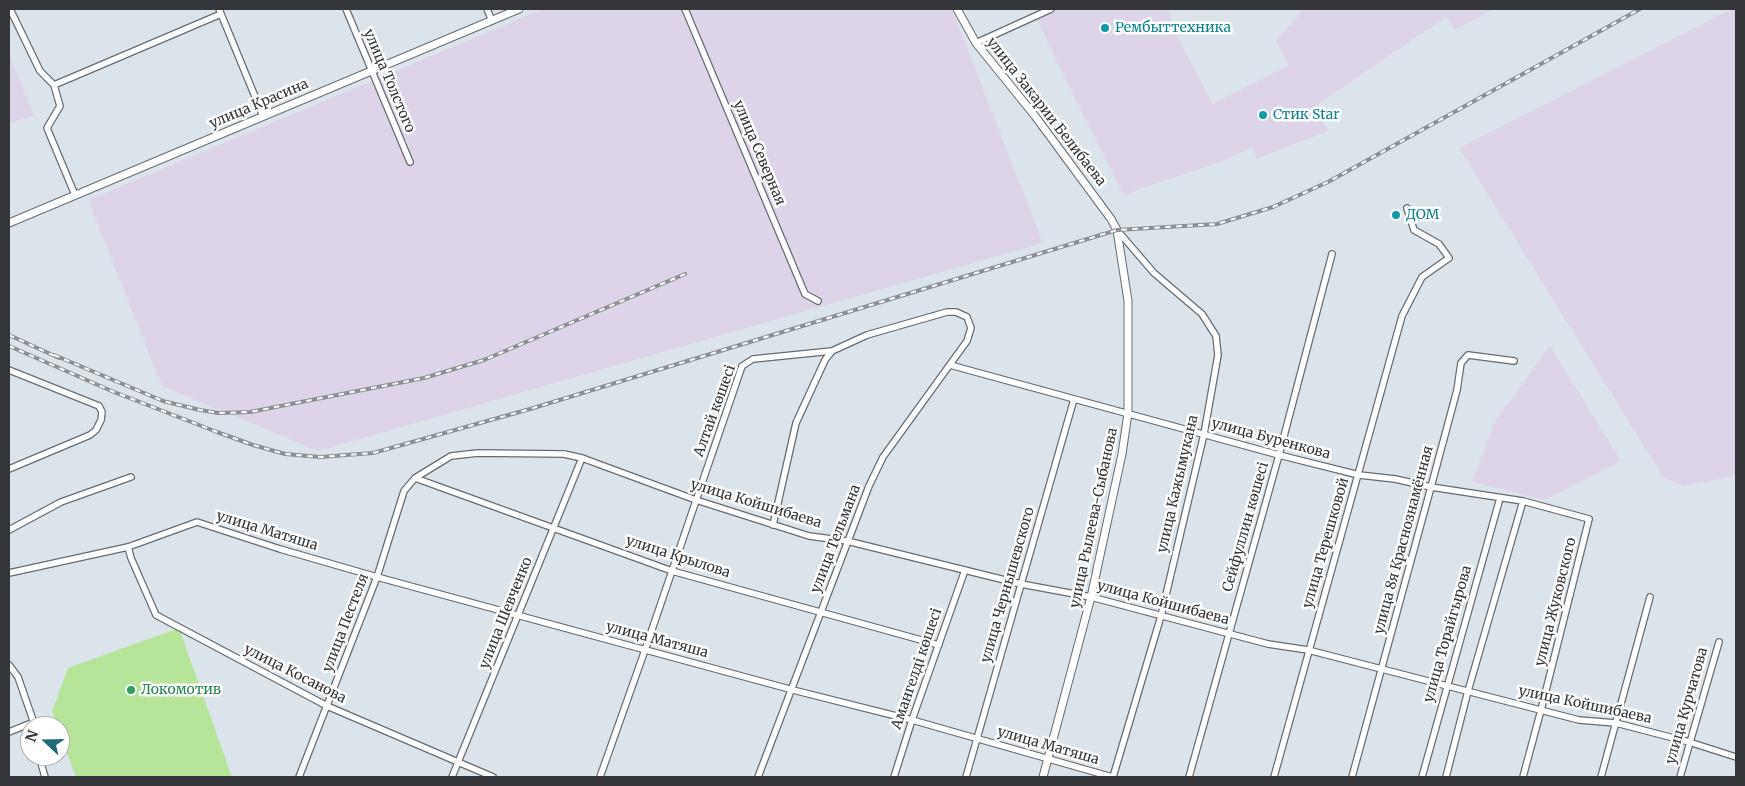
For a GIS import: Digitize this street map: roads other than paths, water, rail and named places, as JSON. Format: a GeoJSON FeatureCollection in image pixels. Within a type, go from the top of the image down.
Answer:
{"type":"FeatureCollection","features":[{"type":"Feature","properties":{"kind":"street"},"geometry":{"type":"LineString","coordinates":[[12,9],[40,71],[54,85],[60,106],[47,128],[75,195]]}},
{"type":"Feature","properties":{"kind":"street","name":"улица Толстого"},"geometry":{"type":"LineString","coordinates":[[346,9],[410,162]]}},
{"type":"Feature","properties":{"kind":"street"},"geometry":{"type":"LineString","coordinates":[[486,9],[492,21]]}},
{"type":"Feature","properties":{"kind":"street","name":"улица Красина"},"geometry":{"type":"LineString","coordinates":[[9,223],[520,9]]}},
{"type":"Feature","properties":{"kind":"street","name":"улица Северная"},"geometry":{"type":"LineString","coordinates":[[685,9],[805,294],[818,301]]}},
{"type":"Feature","properties":{"kind":"street","name":"улица Закарии Белибаева"},"geometry":{"type":"LineString","coordinates":[[957,9],[976,43],[1035,116],[1107,212],[1117,230]]}},
{"type":"Feature","properties":{"kind":"street"},"geometry":{"type":"LineString","coordinates":[[976,43],[1051,9]]}},
{"type":"Feature","properties":{"kind":"street"},"geometry":{"type":"LineString","coordinates":[[54,85],[220,12],[263,116]]}},
{"type":"Feature","properties":{"kind":"street","name":"улица Терешковой"},"geometry":{"type":"LineString","coordinates":[[1274,777],[1402,316],[1422,277],[1449,258],[1439,244],[1414,230],[1407,208]]}},
{"type":"Feature","properties":{"kind":"street","name":"улица Рылеева-Сыбанова"},"geometry":{"type":"LineString","coordinates":[[1043,777],[1091,596],[1122,454],[1128,413],[1128,301],[1117,230]]}},
{"type":"Feature","properties":{"kind":"street","name":"улица Кажымукана"},"geometry":{"type":"LineString","coordinates":[[1113,777],[1161,616],[1204,434],[1218,355],[1216,336],[1202,314],[1154,273],[1117,230]]}},
{"type":"Feature","properties":{"kind":"street","name":"Сейфуллин көшесі"},"geometry":{"type":"LineString","coordinates":[[1190,777],[1279,455],[1332,254]]}},
{"type":"Feature","properties":{"kind":"street","name":"улица Тельмана"},"geometry":{"type":"LineString","coordinates":[[758,777],[869,486],[883,457],[968,341],[971,328],[967,318],[956,312],[947,312],[866,335],[832,351]]}},
{"type":"Feature","properties":{"kind":"street"},"geometry":{"type":"LineString","coordinates":[[773,525],[796,423],[825,360],[832,351]]}},
{"type":"Feature","properties":{"kind":"street","name":"Алтай көшесі"},"geometry":{"type":"LineString","coordinates":[[600,777],[742,366],[753,359],[832,351]]}},
{"type":"Feature","properties":{"kind":"street","name":"улица 8я Краснознамённая"},"geometry":{"type":"LineString","coordinates":[[1352,777],[1432,488],[1461,362],[1468,355],[1514,361]]}},
{"type":"Feature","properties":{"kind":"street","name":"улица Буренкова"},"geometry":{"type":"LineString","coordinates":[[950,365],[1358,475],[1395,479],[1432,488],[1523,501],[1589,519]]}},
{"type":"Feature","properties":{"kind":"street"},"geometry":{"type":"LineString","coordinates":[[9,370],[99,406],[102,412],[101,420],[96,430],[90,435],[9,469]]}},
{"type":"Feature","properties":{"kind":"street","name":"улица Чернышевского"},"geometry":{"type":"LineString","coordinates":[[966,777],[1074,399]]}},
{"type":"Feature","properties":{"kind":"street","name":"улица Койшибаева"},"geometry":{"type":"LineString","coordinates":[[415,478],[451,456],[478,453],[564,454],[582,458],[696,500],[809,536],[847,541],[1021,584],[1091,596],[1268,644],[1308,650],[1579,720],[1616,723],[1689,742],[1736,757]]}},
{"type":"Feature","properties":{"kind":"street","name":"улица Шевченко"},"geometry":{"type":"LineString","coordinates":[[452,777],[582,458]]}},
{"type":"Feature","properties":{"kind":"street"},"geometry":{"type":"LineString","coordinates":[[9,530],[61,502],[131,477]]}},
{"type":"Feature","properties":{"kind":"street","name":"улица Крылова"},"geometry":{"type":"LineString","coordinates":[[415,478],[672,572],[939,645]]}},
{"type":"Feature","properties":{"kind":"street","name":"улица Пестеля"},"geometry":{"type":"LineString","coordinates":[[298,777],[377,577],[404,491],[415,478]]}},
{"type":"Feature","properties":{"kind":"street","name":"улица Торайгырова"},"geometry":{"type":"LineString","coordinates":[[1422,777],[1500,498]]}},
{"type":"Feature","properties":{"kind":"street"},"geometry":{"type":"LineString","coordinates":[[1446,777],[1468,690],[1523,501]]}},
{"type":"Feature","properties":{"kind":"street","name":"улица Жуковского"},"geometry":{"type":"LineString","coordinates":[[1523,777],[1542,710],[1589,519]]}},
{"type":"Feature","properties":{"kind":"street","name":"улица Матяша"},"geometry":{"type":"LineString","coordinates":[[128,547],[197,522],[280,549],[377,577],[792,690],[912,720],[1113,777]]}},
{"type":"Feature","properties":{"kind":"street"},"geometry":{"type":"LineString","coordinates":[[9,573],[128,547]]}},
{"type":"Feature","properties":{"kind":"street","name":"улица Косанова"},"geometry":{"type":"LineString","coordinates":[[128,547],[156,615],[327,706],[493,777]]}},
{"type":"Feature","properties":{"kind":"street","name":"Амангелді көшесі"},"geometry":{"type":"LineString","coordinates":[[894,777],[965,570]]}},
{"type":"Feature","properties":{"kind":"street"},"geometry":{"type":"LineString","coordinates":[[1602,777],[1650,597]]}},
{"type":"Feature","properties":{"kind":"street","name":"улица Курчатова"},"geometry":{"type":"LineString","coordinates":[[1680,777],[1719,642]]}},
{"type":"Feature","properties":{"kind":"street"},"geometry":{"type":"LineString","coordinates":[[9,665],[18,677],[31,716]]}},
{"type":"Feature","properties":{"kind":"railway"},"geometry":{"type":"LineString","coordinates":[[9,346],[114,392],[253,445],[285,454],[320,457],[373,453],[530,409],[1117,230],[1217,224],[1273,207],[1328,182],[1640,9]]}},
{"type":"Feature","properties":{"kind":"railway"},"geometry":{"type":"LineString","coordinates":[[54,355],[163,401],[219,413],[250,412],[424,378],[484,360],[685,274]]}},
{"type":"Feature","properties":{"kind":"railway"},"geometry":{"type":"LineString","coordinates":[[9,335],[59,358]]}},
{"type":"Feature","properties":{"kind":"place","name":"Рембыттехника"},"geometry":{"type":"Point","coordinates":[1105,28]}},
{"type":"Feature","properties":{"kind":"place","name":"Стик Star"},"geometry":{"type":"Point","coordinates":[1263,115]}},
{"type":"Feature","properties":{"kind":"place","name":"ДОМ"},"geometry":{"type":"Point","coordinates":[1396,215]}},
{"type":"Feature","properties":{"kind":"place","name":"Локомотив"},"geometry":{"type":"Point","coordinates":[131,690]}}]}
